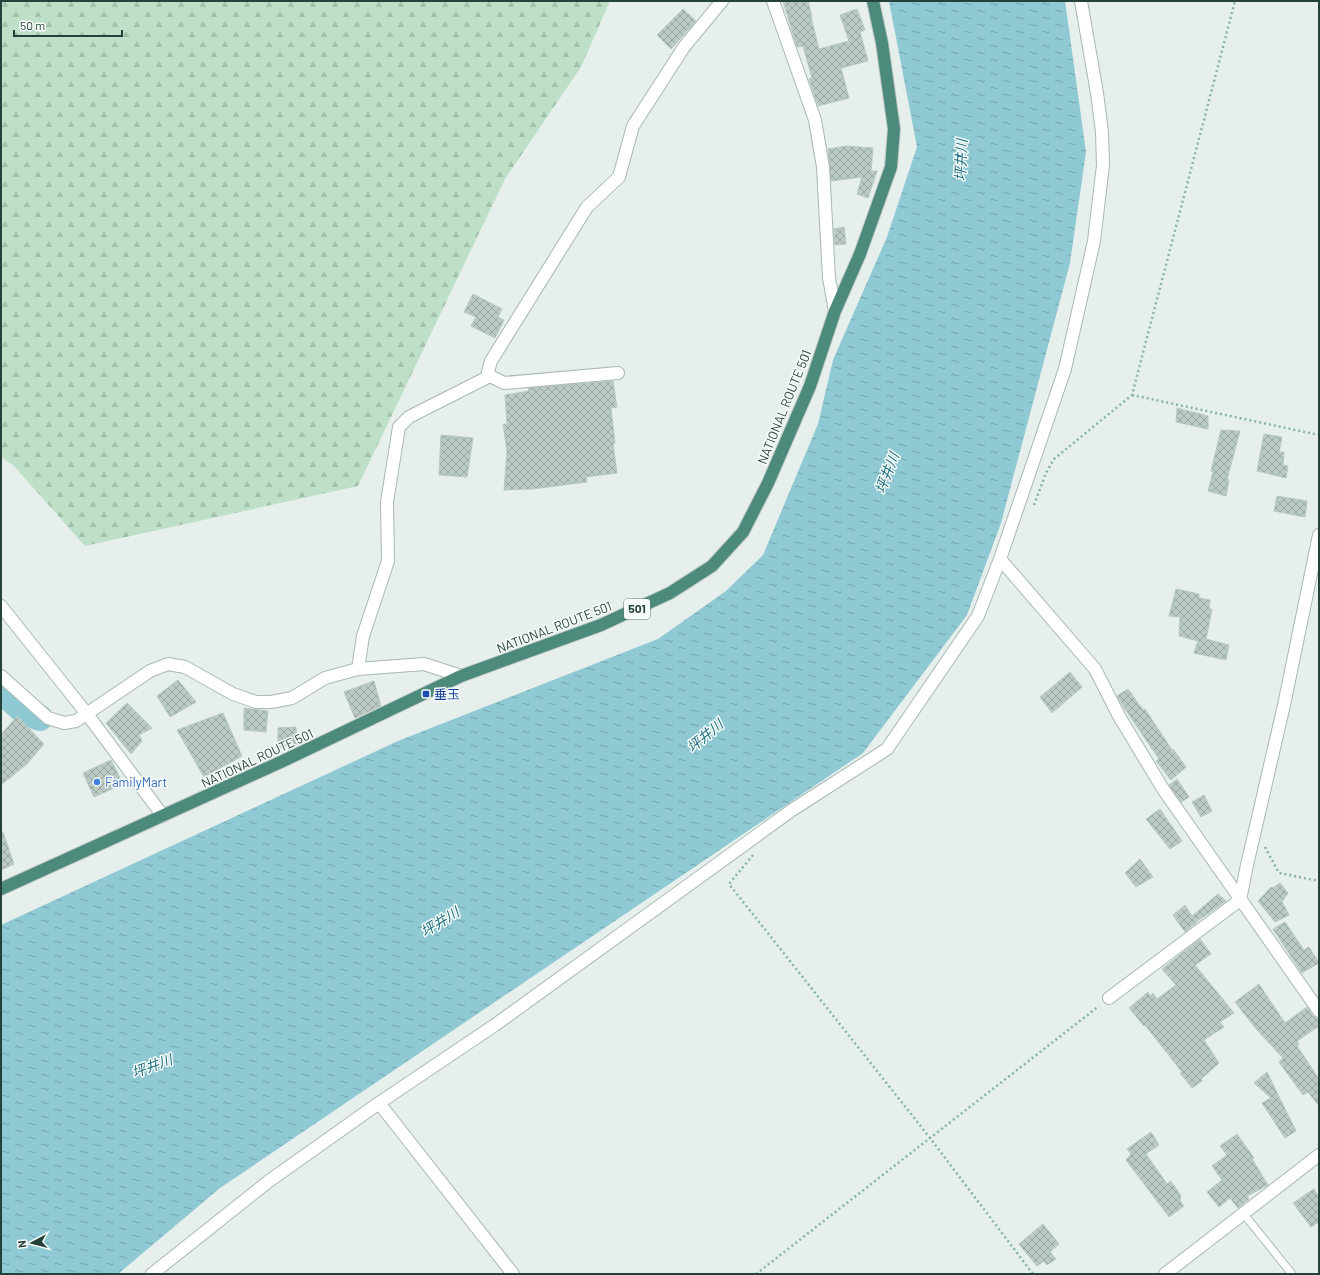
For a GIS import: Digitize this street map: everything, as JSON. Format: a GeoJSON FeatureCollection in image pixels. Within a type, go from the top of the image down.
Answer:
{"type":"FeatureCollection","features":[{"type":"Feature","properties":{"kind":"highway","name":"NATIONAL ROUTE 501"},"geometry":{"type":"LineString","coordinates":[[1,889],[283,761],[461,676],[601,625],[670,593],[712,566],[743,532],[768,483],[810,386],[835,311],[860,254],[892,167],[894,129],[882,43],[873,1]]}},
{"type":"Feature","properties":{"kind":"street"},"geometry":{"type":"LineString","coordinates":[[618,373],[504,383],[490,376],[488,372],[491,361],[587,207],[619,177],[633,126],[684,47],[722,1]]}},
{"type":"Feature","properties":{"kind":"street"},"geometry":{"type":"LineString","coordinates":[[773,1],[815,120],[823,167],[829,278],[835,311]]}},
{"type":"Feature","properties":{"kind":"street"},"geometry":{"type":"LineString","coordinates":[[152,1274],[269,1181],[379,1103],[495,1025],[792,810],[887,749],[978,616],[1000,559],[1065,369],[1094,240],[1103,165],[1102,132],[1097,93],[1081,1]]}},
{"type":"Feature","properties":{"kind":"street"},"geometry":{"type":"LineString","coordinates":[[358,669],[363,636],[388,561],[387,502],[399,427],[408,417],[490,376]]}},
{"type":"Feature","properties":{"kind":"street"},"geometry":{"type":"LineString","coordinates":[[1109,998],[1240,900],[1284,704],[1319,535]]}},
{"type":"Feature","properties":{"kind":"street"},"geometry":{"type":"LineString","coordinates":[[1000,559],[1095,669],[1119,716],[1163,789],[1319,1011]]}},
{"type":"Feature","properties":{"kind":"street"},"geometry":{"type":"LineString","coordinates":[[1,606],[87,714],[163,816]]}},
{"type":"Feature","properties":{"kind":"street"},"geometry":{"type":"LineString","coordinates":[[1,676],[48,718],[64,723],[76,721],[150,671],[168,664],[184,667],[233,694],[256,702],[271,702],[292,698],[325,678],[358,669],[424,664],[461,676]]}},
{"type":"Feature","properties":{"kind":"street"},"geometry":{"type":"LineString","coordinates":[[379,1103],[513,1274]]}},
{"type":"Feature","properties":{"kind":"street"},"geometry":{"type":"LineString","coordinates":[[1165,1274],[1319,1155]]}},
{"type":"Feature","properties":{"kind":"lane"},"geometry":{"type":"LineString","coordinates":[[1243,1213],[1292,1274]]}},
{"type":"Feature","properties":{"kind":"path"},"geometry":{"type":"LineString","coordinates":[[1032,510],[1046,473],[1054,459],[1132,394],[1235,1]]}},
{"type":"Feature","properties":{"kind":"path"},"geometry":{"type":"LineString","coordinates":[[1132,394],[1319,435]]}},
{"type":"Feature","properties":{"kind":"path"},"geometry":{"type":"LineString","coordinates":[[1264,847],[1280,873],[1319,881]]}},
{"type":"Feature","properties":{"kind":"path"},"geometry":{"type":"LineString","coordinates":[[758,850],[729,884],[930,1138],[1033,1274]]}},
{"type":"Feature","properties":{"kind":"path"},"geometry":{"type":"LineString","coordinates":[[756,1274],[1109,998]]}},
{"type":"Feature","properties":{"kind":"green space"},"geometry":{"type":"Polygon","coordinates":[[[1,1],[610,1],[581,67],[505,179],[358,486],[85,546],[13,465],[1,457],[1,1]]]}},
{"type":"Feature","properties":{"kind":"water","name":"坪井川"},"geometry":{"type":"Polygon","coordinates":[[[889,1],[1065,1],[1086,152],[1070,263],[1001,523],[967,615],[863,753],[220,1188],[118,1274],[1,1274],[1,925],[398,741],[658,639],[726,591],[763,555],[818,424],[833,360],[887,237],[917,147],[889,1]]]}},
{"type":"Feature","properties":{"kind":"building"},"geometry":{"type":"Polygon","coordinates":[[[783,1],[808,1],[819,49],[849,41],[840,15],[857,9],[865,30],[860,32],[868,61],[841,68],[849,98],[818,106],[809,79],[812,78],[803,46],[797,47],[783,1]]]}},
{"type":"Feature","properties":{"kind":"building"},"geometry":{"type":"Polygon","coordinates":[[[683,9],[696,21],[671,49],[657,35],[683,9]]]}},
{"type":"Feature","properties":{"kind":"building"},"geometry":{"type":"Polygon","coordinates":[[[846,146],[873,148],[871,171],[877,171],[868,198],[857,194],[862,177],[831,181],[828,149],[846,146]]]}},
{"type":"Feature","properties":{"kind":"building"},"geometry":{"type":"Polygon","coordinates":[[[844,227],[846,244],[835,245],[834,229],[844,227]]]}},
{"type":"Feature","properties":{"kind":"building"},"geometry":{"type":"Polygon","coordinates":[[[473,294],[502,309],[498,317],[504,320],[495,338],[471,326],[476,317],[464,312],[473,294]]]}},
{"type":"Feature","properties":{"kind":"building"},"geometry":{"type":"Polygon","coordinates":[[[613,381],[617,407],[611,408],[615,443],[613,444],[617,473],[586,477],[587,482],[532,489],[504,490],[507,451],[503,424],[507,424],[505,395],[529,391],[528,388],[613,381]]]}},
{"type":"Feature","properties":{"kind":"building"},"geometry":{"type":"Polygon","coordinates":[[[1177,408],[1208,416],[1208,429],[1176,422],[1177,408]]]}},
{"type":"Feature","properties":{"kind":"building"},"geometry":{"type":"Polygon","coordinates":[[[1221,430],[1240,431],[1227,479],[1229,480],[1226,496],[1208,491],[1213,472],[1211,471],[1221,430]]]}},
{"type":"Feature","properties":{"kind":"building"},"geometry":{"type":"Polygon","coordinates":[[[1264,434],[1282,437],[1279,452],[1284,452],[1283,465],[1288,466],[1286,478],[1257,471],[1264,434]]]}},
{"type":"Feature","properties":{"kind":"building"},"geometry":{"type":"Polygon","coordinates":[[[441,435],[473,438],[467,477],[439,475],[441,435]]]}},
{"type":"Feature","properties":{"kind":"building"},"geometry":{"type":"Polygon","coordinates":[[[1277,496],[1307,501],[1305,517],[1274,511],[1277,496]]]}},
{"type":"Feature","properties":{"kind":"building"},"geometry":{"type":"Polygon","coordinates":[[[1176,589],[1199,594],[1199,598],[1210,600],[1209,609],[1212,609],[1206,639],[1229,645],[1226,660],[1194,653],[1198,641],[1179,636],[1180,617],[1169,616],[1176,589]]]}},
{"type":"Feature","properties":{"kind":"building"},"geometry":{"type":"Polygon","coordinates":[[[1070,672],[1082,687],[1052,713],[1040,697],[1070,672]]]}},
{"type":"Feature","properties":{"kind":"building"},"geometry":{"type":"Polygon","coordinates":[[[178,680],[196,702],[170,717],[157,696],[178,680]]]}},
{"type":"Feature","properties":{"kind":"building"},"geometry":{"type":"Polygon","coordinates":[[[374,681],[381,706],[355,718],[344,692],[374,681]]]}},
{"type":"Feature","properties":{"kind":"building"},"geometry":{"type":"Polygon","coordinates":[[[1128,689],[1143,710],[1145,709],[1172,750],[1173,749],[1186,767],[1171,780],[1156,761],[1159,759],[1117,696],[1128,689]]]}},
{"type":"Feature","properties":{"kind":"building"},"geometry":{"type":"Polygon","coordinates":[[[127,703],[152,728],[139,735],[142,741],[131,754],[106,723],[127,703]]]}},
{"type":"Feature","properties":{"kind":"building"},"geometry":{"type":"Polygon","coordinates":[[[244,708],[268,711],[266,732],[244,730],[244,708]]]}},
{"type":"Feature","properties":{"kind":"building"},"geometry":{"type":"Polygon","coordinates":[[[223,713],[242,756],[204,777],[177,730],[223,713]]]}},
{"type":"Feature","properties":{"kind":"building"},"geometry":{"type":"Polygon","coordinates":[[[17,716],[44,744],[27,764],[1,785],[1,735],[17,716]]]}},
{"type":"Feature","properties":{"kind":"building"},"geometry":{"type":"Polygon","coordinates":[[[296,727],[297,744],[278,748],[278,728],[296,727]]]}},
{"type":"Feature","properties":{"kind":"building"},"geometry":{"type":"Polygon","coordinates":[[[111,760],[123,784],[94,797],[83,773],[111,760]]]}},
{"type":"Feature","properties":{"kind":"building"},"geometry":{"type":"Polygon","coordinates":[[[1177,779],[1189,797],[1181,802],[1169,785],[1177,779]]]}},
{"type":"Feature","properties":{"kind":"building"},"geometry":{"type":"Polygon","coordinates":[[[1204,795],[1212,811],[1201,817],[1192,802],[1204,795]]]}},
{"type":"Feature","properties":{"kind":"building"},"geometry":{"type":"Polygon","coordinates":[[[1160,809],[1182,841],[1170,849],[1146,819],[1160,809]]]}},
{"type":"Feature","properties":{"kind":"building"},"geometry":{"type":"Polygon","coordinates":[[[1,832],[3,832],[14,864],[1,870],[1,832]]]}},
{"type":"Feature","properties":{"kind":"building"},"geometry":{"type":"Polygon","coordinates":[[[1140,859],[1153,877],[1136,887],[1125,873],[1140,859]]]}},
{"type":"Feature","properties":{"kind":"building"},"geometry":{"type":"Polygon","coordinates":[[[1280,883],[1288,893],[1282,902],[1289,915],[1275,922],[1258,901],[1271,887],[1273,888],[1280,883]]]}},
{"type":"Feature","properties":{"kind":"building"},"geometry":{"type":"Polygon","coordinates":[[[1218,894],[1226,901],[1196,922],[1185,932],[1173,915],[1185,905],[1192,916],[1218,894]]]}},
{"type":"Feature","properties":{"kind":"building"},"geometry":{"type":"Polygon","coordinates":[[[1285,922],[1304,950],[1309,947],[1319,963],[1302,973],[1273,929],[1285,922]]]}},
{"type":"Feature","properties":{"kind":"building"},"geometry":{"type":"Polygon","coordinates":[[[1200,939],[1211,954],[1195,965],[1234,1013],[1220,1022],[1224,1027],[1204,1040],[1219,1063],[1201,1079],[1202,1081],[1192,1088],[1180,1073],[1182,1072],[1145,1025],[1144,1026],[1129,1008],[1148,992],[1150,996],[1153,993],[1157,999],[1176,985],[1162,969],[1200,939]]]}},
{"type":"Feature","properties":{"kind":"building"},"geometry":{"type":"Polygon","coordinates":[[[1259,984],[1285,1023],[1307,1007],[1313,1016],[1319,1019],[1319,1026],[1297,1041],[1299,1045],[1297,1046],[1319,1079],[1319,1106],[1308,1092],[1303,1095],[1279,1062],[1283,1058],[1257,1030],[1235,1002],[1259,984]]]}},
{"type":"Feature","properties":{"kind":"building"},"geometry":{"type":"Polygon","coordinates":[[[1267,1072],[1296,1131],[1285,1138],[1262,1103],[1271,1098],[1254,1083],[1267,1072]]]}},
{"type":"Feature","properties":{"kind":"building"},"geometry":{"type":"Polygon","coordinates":[[[1151,1132],[1159,1145],[1146,1154],[1167,1184],[1171,1181],[1181,1196],[1180,1201],[1184,1206],[1169,1217],[1126,1160],[1131,1154],[1127,1149],[1151,1132]]]}},
{"type":"Feature","properties":{"kind":"building"},"geometry":{"type":"Polygon","coordinates":[[[1237,1134],[1254,1158],[1252,1159],[1268,1185],[1247,1196],[1249,1199],[1238,1208],[1230,1198],[1219,1207],[1207,1192],[1222,1180],[1212,1166],[1227,1155],[1220,1146],[1237,1134]]]}},
{"type":"Feature","properties":{"kind":"building"},"geometry":{"type":"Polygon","coordinates":[[[1314,1189],[1319,1198],[1319,1222],[1311,1227],[1293,1203],[1314,1189]]]}},
{"type":"Feature","properties":{"kind":"building"},"geometry":{"type":"Polygon","coordinates":[[[1043,1224],[1059,1244],[1050,1252],[1056,1259],[1047,1265],[1044,1261],[1037,1266],[1019,1244],[1043,1224]]]}},
{"type":"Feature","properties":{"kind":"waterway"},"geometry":{"type":"LineString","coordinates":[[1,691],[26,713],[40,718]]}},
{"type":"Feature","properties":{"kind":"place","name":"垂玉"},"geometry":{"type":"Point","coordinates":[426,694]}},
{"type":"Feature","properties":{"kind":"place","name":"FamilyMart"},"geometry":{"type":"Point","coordinates":[97,782]}}]}
